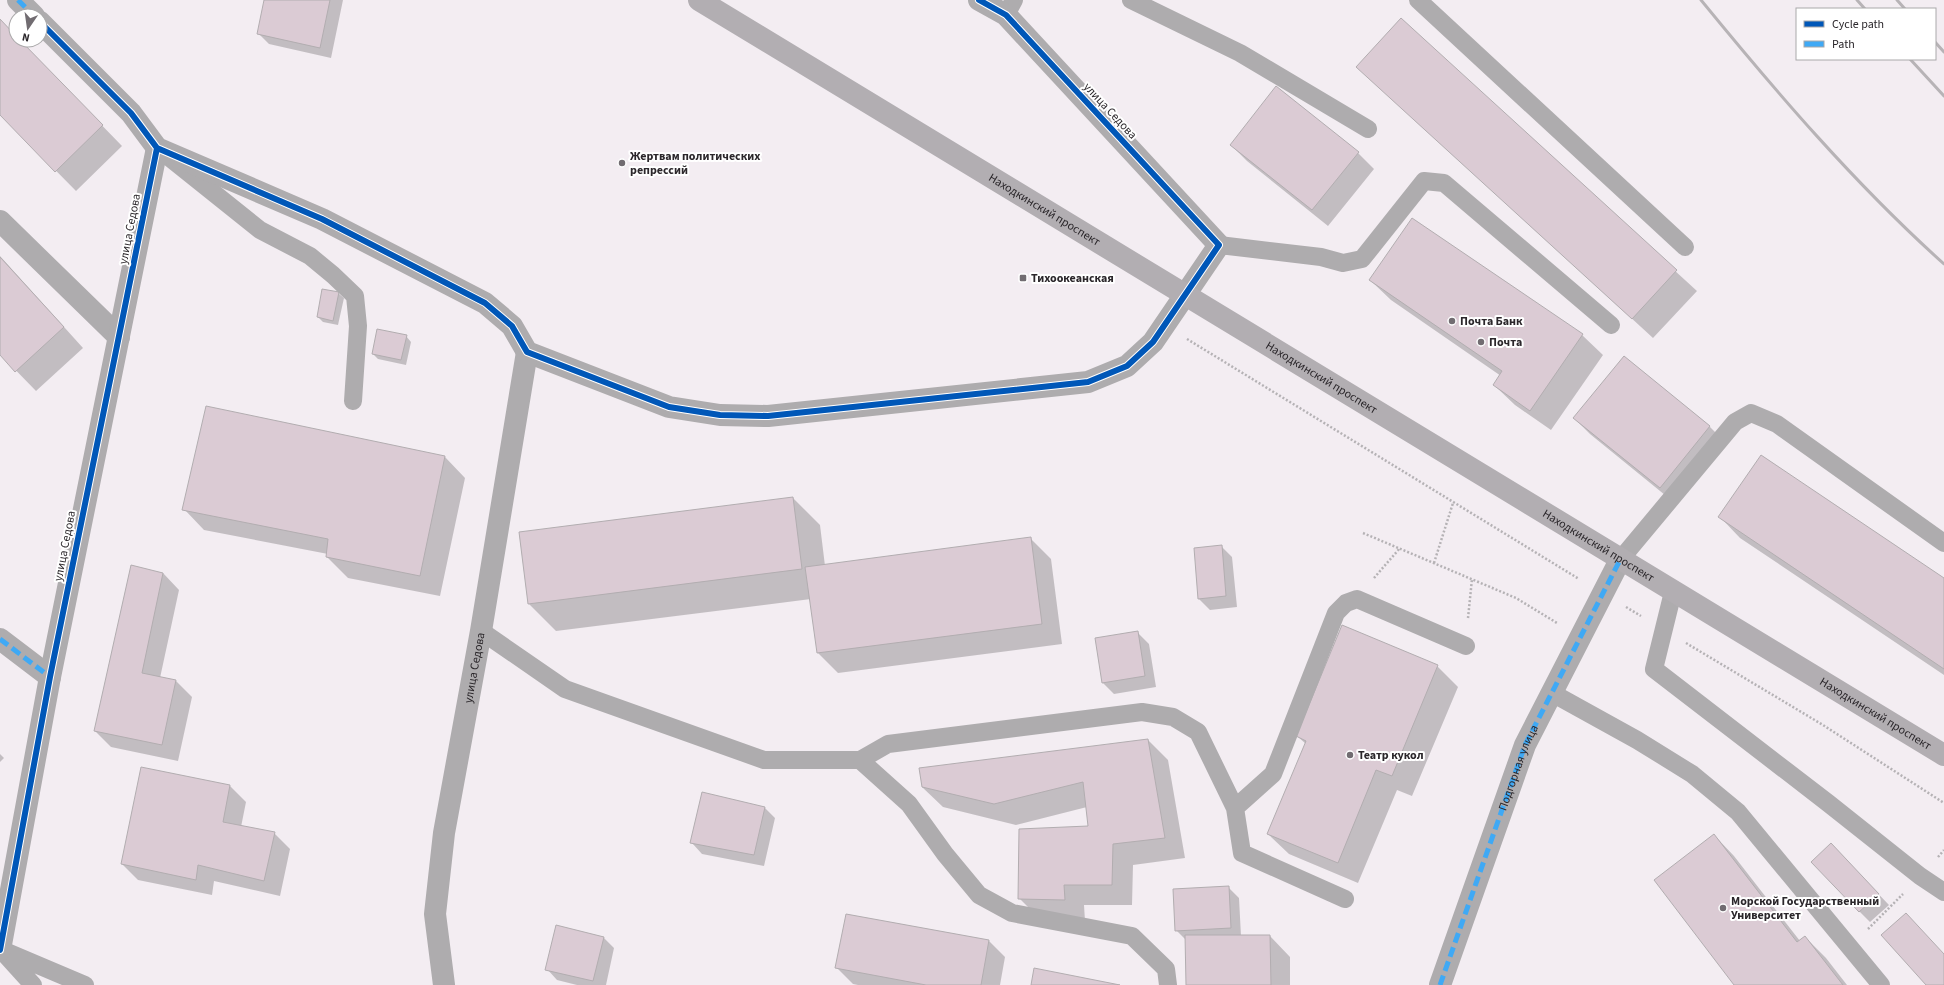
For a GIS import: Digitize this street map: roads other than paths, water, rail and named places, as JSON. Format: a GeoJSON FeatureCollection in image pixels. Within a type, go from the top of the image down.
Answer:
{"type":"FeatureCollection","features":[{"type":"Feature","properties":{"kind":"main road","name":"Находкинский проспект"},"geometry":{"type":"LineString","coordinates":[[699,0],[978,168],[1184,296],[1944,755]]}},
{"type":"Feature","properties":{"kind":"street"},"geometry":{"type":"LineString","coordinates":[[18,0],[26,8]]}},
{"type":"Feature","properties":{"kind":"street","name":"улица Седова"},"geometry":{"type":"LineString","coordinates":[[979,0],[1010,8],[1219,245]]}},
{"type":"Feature","properties":{"kind":"street"},"geometry":{"type":"LineString","coordinates":[[48,30],[131,113],[157,148],[322,219],[485,303],[512,326],[527,352],[669,407],[720,415],[768,416],[1088,382],[1127,366],[1153,342],[1219,245]]}},
{"type":"Feature","properties":{"kind":"street","name":"улица Седова"},"geometry":{"type":"LineString","coordinates":[[0,949],[50,677],[157,148]]}},
{"type":"Feature","properties":{"kind":"street"},"geometry":{"type":"LineString","coordinates":[[0,221],[119,337]]}},
{"type":"Feature","properties":{"kind":"street","name":"улица Седова"},"geometry":{"type":"LineString","coordinates":[[444,985],[435,914],[444,833],[481,631],[527,352]]}},
{"type":"Feature","properties":{"kind":"street","name":"Подгорная улица"},"geometry":{"type":"LineString","coordinates":[[1440,985],[1525,745],[1620,560]]}},
{"type":"Feature","properties":{"kind":"street"},"geometry":{"type":"LineString","coordinates":[[0,639],[50,677]]}},
{"type":"Feature","properties":{"kind":"lane"},"geometry":{"type":"LineString","coordinates":[[1131,0],[1240,53],[1368,129]]}},
{"type":"Feature","properties":{"kind":"lane"},"geometry":{"type":"LineString","coordinates":[[1418,0],[1685,247]]}},
{"type":"Feature","properties":{"kind":"lane"},"geometry":{"type":"LineString","coordinates":[[157,148],[260,230],[310,256],[333,275],[354,296],[358,326],[353,401]]}},
{"type":"Feature","properties":{"kind":"lane"},"geometry":{"type":"LineString","coordinates":[[1219,245],[1321,257],[1343,263],[1362,258],[1424,181],[1444,183],[1611,325]]}},
{"type":"Feature","properties":{"kind":"lane"},"geometry":{"type":"LineString","coordinates":[[1620,560],[1734,422],[1751,414],[1777,424],[1944,543]]}},
{"type":"Feature","properties":{"kind":"lane"},"geometry":{"type":"LineString","coordinates":[[1673,592],[1654,669],[1920,876],[1944,892]]}},
{"type":"Feature","properties":{"kind":"lane"},"geometry":{"type":"LineString","coordinates":[[1235,808],[1273,774],[1336,613],[1346,603],[1357,599],[1466,646]]}},
{"type":"Feature","properties":{"kind":"lane"},"geometry":{"type":"LineString","coordinates":[[481,631],[565,690],[764,760],[860,760],[888,744],[1142,712],[1173,717],[1198,732],[1235,808],[1242,853],[1345,899]]}},
{"type":"Feature","properties":{"kind":"lane"},"geometry":{"type":"LineString","coordinates":[[1552,693],[1637,740],[1692,774],[1738,812],[1881,985]]}},
{"type":"Feature","properties":{"kind":"lane"},"geometry":{"type":"LineString","coordinates":[[860,760],[909,804],[945,854],[979,895],[1012,913],[1132,936],[1166,969],[1168,985]]}},
{"type":"Feature","properties":{"kind":"lane"},"geometry":{"type":"LineString","coordinates":[[0,949],[34,985]]}},
{"type":"Feature","properties":{"kind":"lane"},"geometry":{"type":"LineString","coordinates":[[0,949],[86,985]]}},
{"type":"Feature","properties":{"kind":"railway"},"geometry":{"type":"LineString","coordinates":[[1701,0],[1788,103],[1848,170],[1911,234],[1944,264]]}},
{"type":"Feature","properties":{"kind":"railway"},"geometry":{"type":"LineString","coordinates":[[1857,0],[1864,8]]}},
{"type":"Feature","properties":{"kind":"railway"},"geometry":{"type":"LineString","coordinates":[[1897,0],[1904,8]]}},
{"type":"Feature","properties":{"kind":"railway"},"geometry":{"type":"LineString","coordinates":[[1936,43],[1944,52]]}},
{"type":"Feature","properties":{"kind":"railway"},"geometry":{"type":"LineString","coordinates":[[1911,60],[1944,96]]}},
{"type":"Feature","properties":{"kind":"place","name":"Жертвам политических репрессий"},"geometry":{"type":"Point","coordinates":[622,163]}},
{"type":"Feature","properties":{"kind":"place","name":"Тихоокеанская"},"geometry":{"type":"Point","coordinates":[1023,278]}},
{"type":"Feature","properties":{"kind":"place","name":"Почта Банк"},"geometry":{"type":"Point","coordinates":[1452,321]}},
{"type":"Feature","properties":{"kind":"place","name":"Почта"},"geometry":{"type":"Point","coordinates":[1481,342]}},
{"type":"Feature","properties":{"kind":"place","name":"Театр кукол"},"geometry":{"type":"Point","coordinates":[1350,755]}},
{"type":"Feature","properties":{"kind":"place","name":"Морской Государственный Университет"},"geometry":{"type":"Point","coordinates":[1723,908]}}]}
